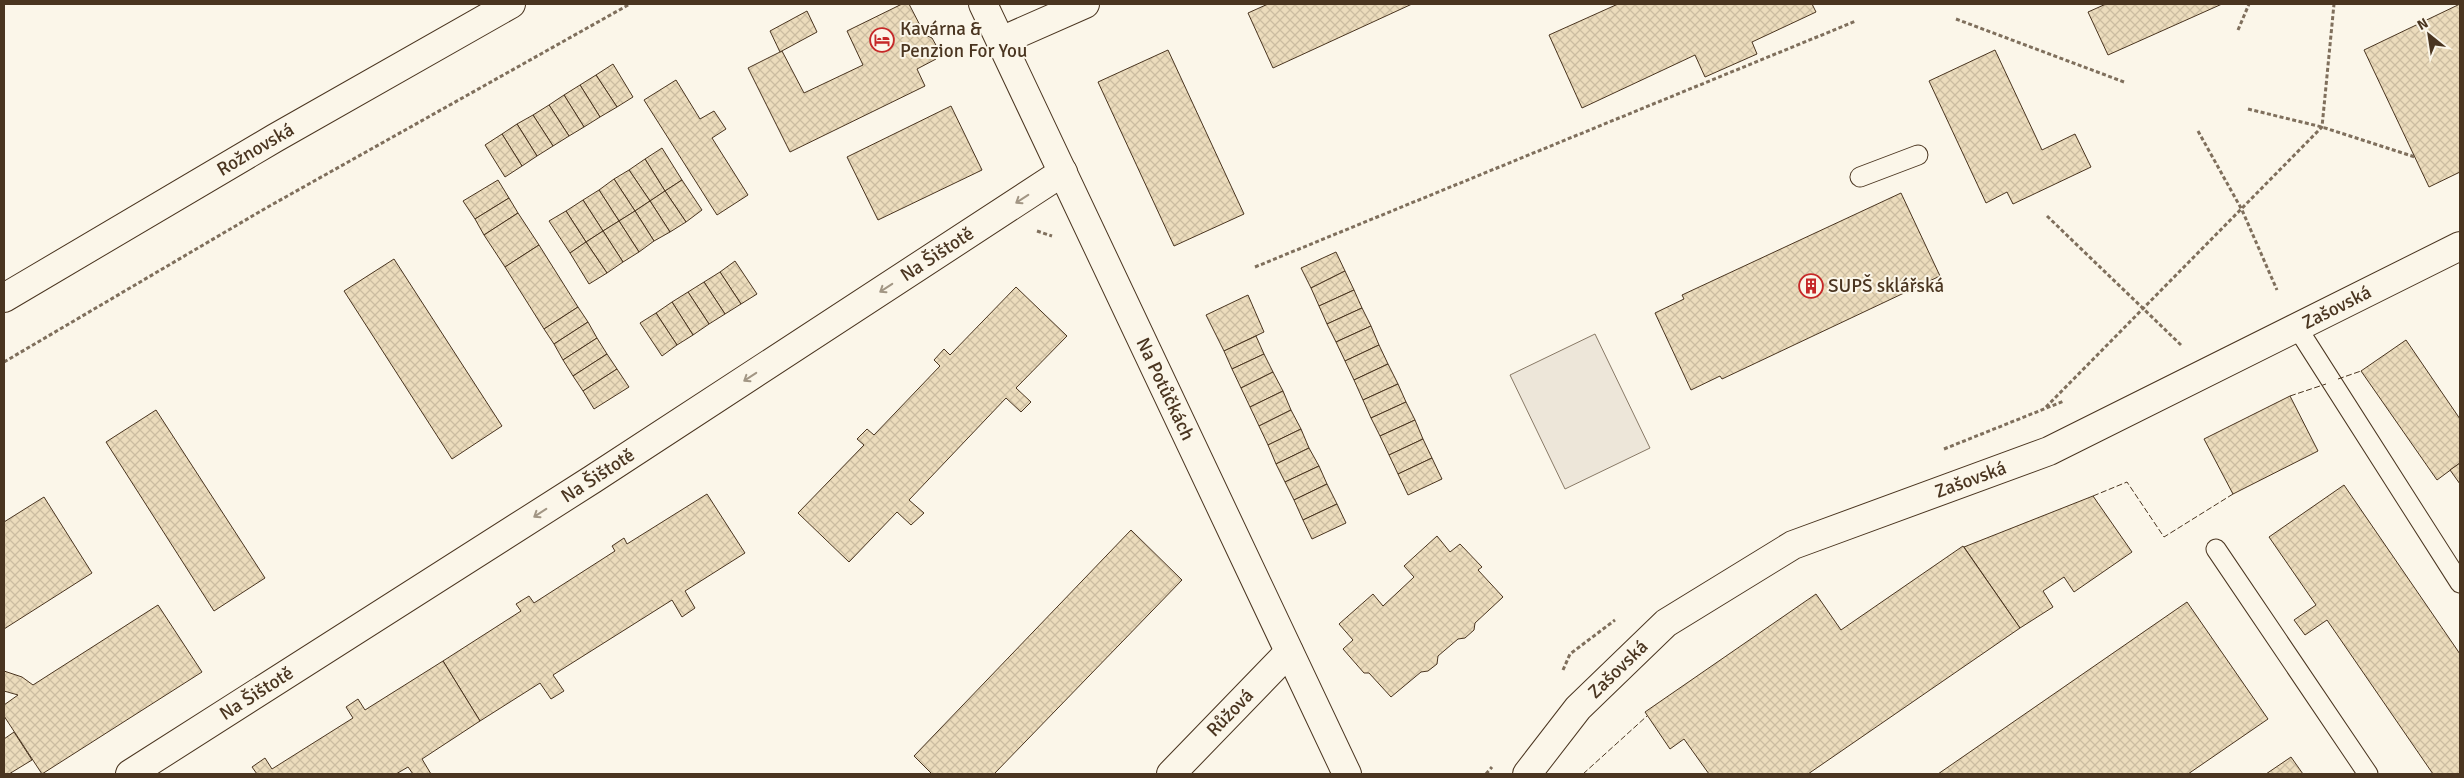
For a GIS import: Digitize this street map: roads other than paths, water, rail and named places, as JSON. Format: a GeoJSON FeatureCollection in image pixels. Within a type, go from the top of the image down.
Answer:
{"type":"FeatureCollection","features":[{"type":"Feature","properties":{"kind":"street","name":"Rožnovská"},"geometry":{"type":"LineString","coordinates":[[4,298],[275,138],[511,4]]}},
{"type":"Feature","properties":{"kind":"street","name":"Na Potůčkách"},"geometry":{"type":"LineString","coordinates":[[983,4],[1347,774]]}},
{"type":"Feature","properties":{"kind":"street"},"geometry":{"type":"LineString","coordinates":[[1001,41],[1085,4]]}},
{"type":"Feature","properties":{"kind":"street","name":"Na Šištotě"},"geometry":{"type":"LineString","coordinates":[[130,774],[593,479],[1063,172]]}},
{"type":"Feature","properties":{"kind":"street","name":"Zašovská"},"geometry":{"type":"LineString","coordinates":[[1527,774],[1578,708],[1666,623],[1793,545],[2049,451],[2298,329],[2460,246]]}},
{"type":"Feature","properties":{"kind":"street","name":"Růžová"},"geometry":{"type":"LineString","coordinates":[[1171,774],[1290,652]]}},
{"type":"Feature","properties":{"kind":"lane"},"geometry":{"type":"LineString","coordinates":[[1860,178],[1918,155]]}},
{"type":"Feature","properties":{"kind":"lane"},"geometry":{"type":"LineString","coordinates":[[2298,329],[2460,583]]}},
{"type":"Feature","properties":{"kind":"lane"},"geometry":{"type":"LineString","coordinates":[[2216,549],[2368,774]]}},
{"type":"Feature","properties":{"kind":"place","name":"Kavárna & Penzion For You"},"geometry":{"type":"Point","coordinates":[882,40]}},
{"type":"Feature","properties":{"kind":"place","name":"SUPŠ sklářská"},"geometry":{"type":"Point","coordinates":[1811,286]}}]}
